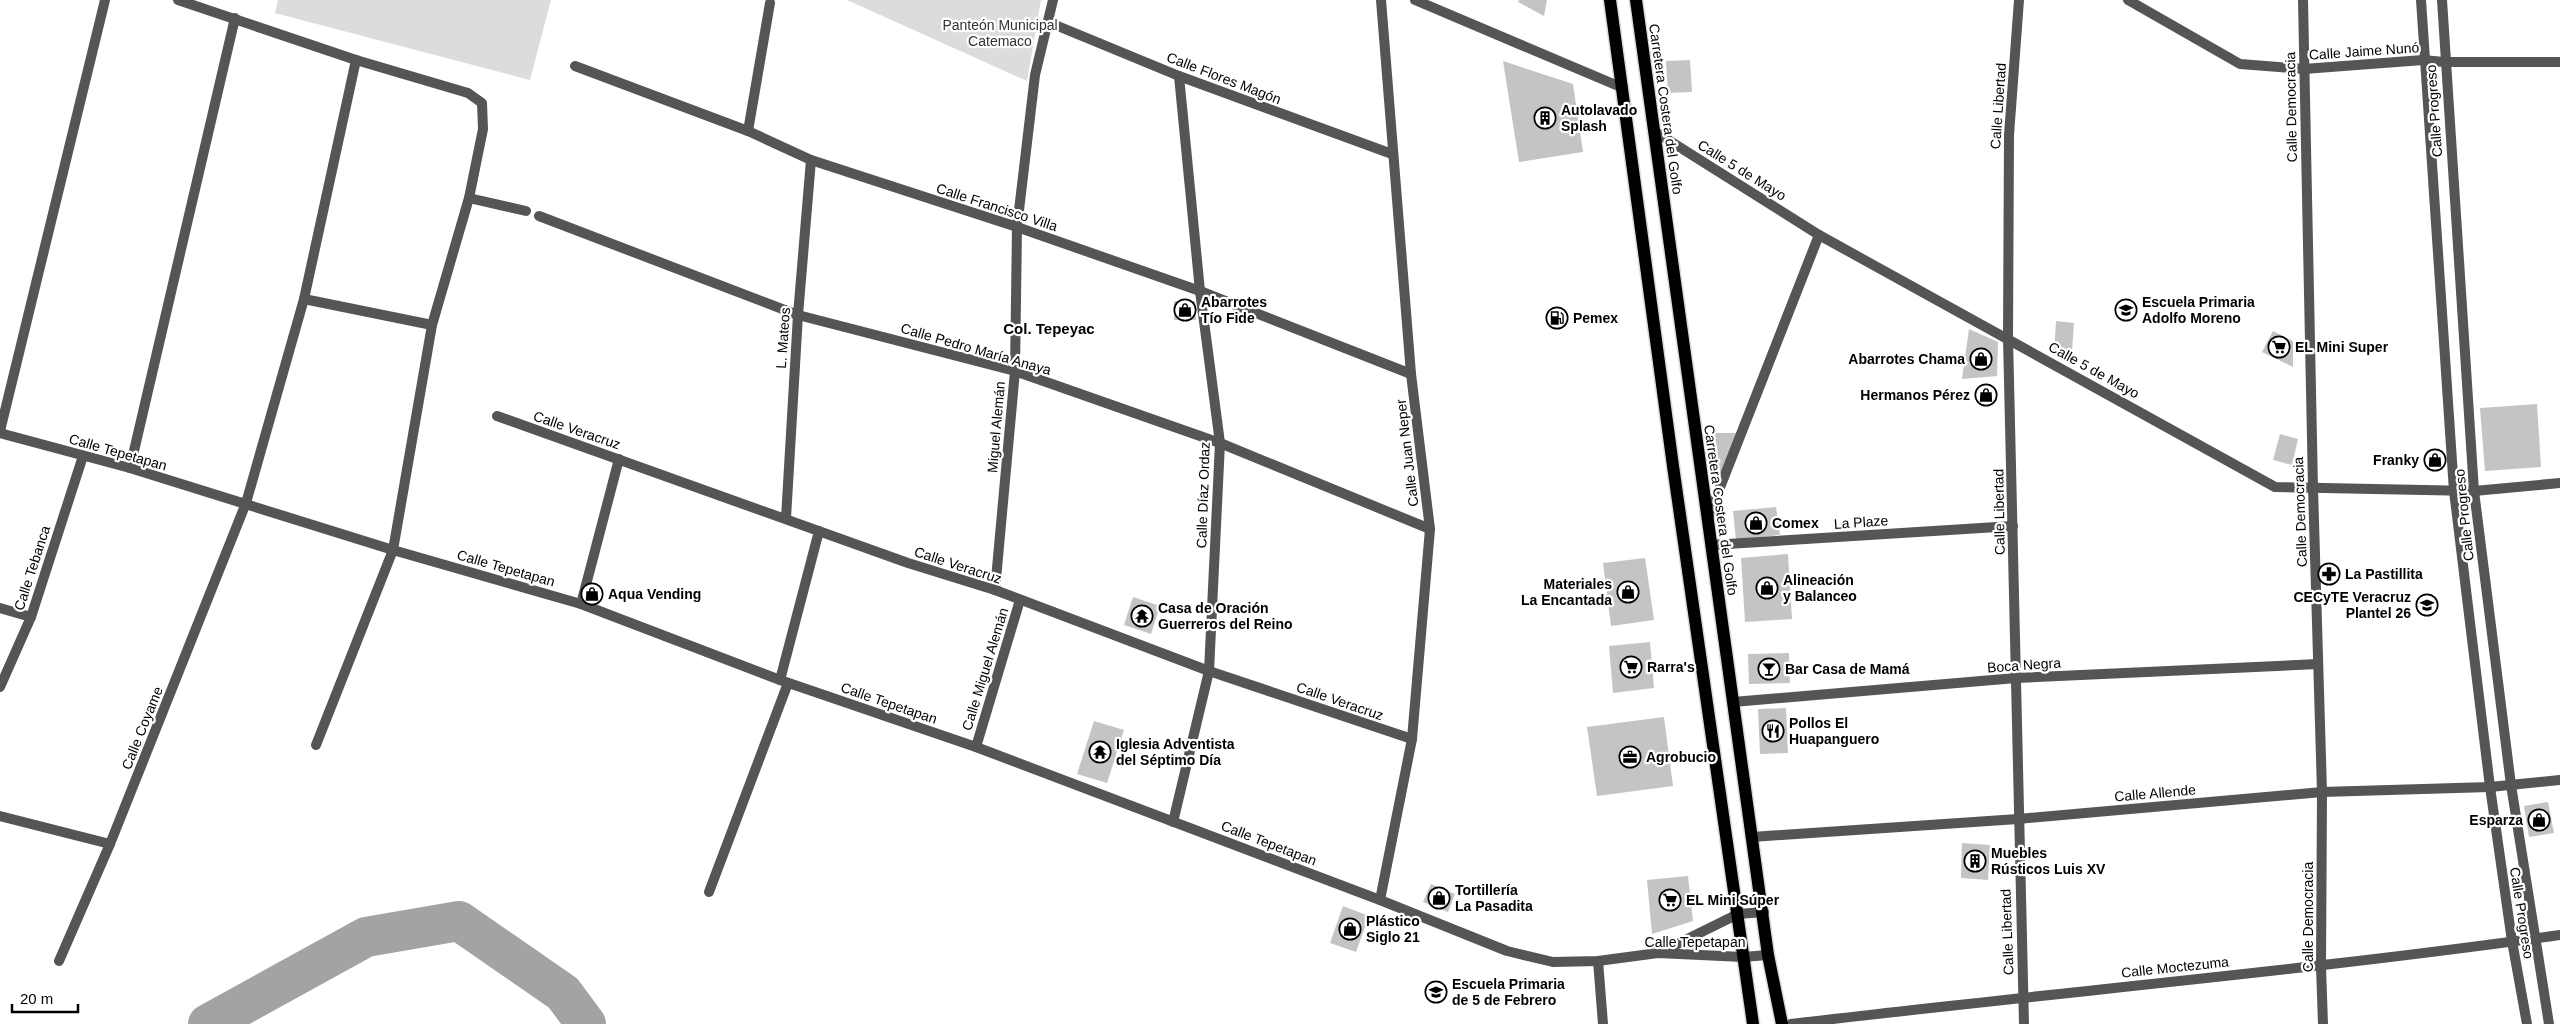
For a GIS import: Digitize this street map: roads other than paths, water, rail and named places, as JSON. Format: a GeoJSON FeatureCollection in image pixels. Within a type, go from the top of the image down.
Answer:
{"type":"FeatureCollection","features":[{"type":"Feature","properties":{"kind":"main road"},"geometry":{"type":"LineString","coordinates":[[1610,0],[1673,466],[1753,1024]]}},
{"type":"Feature","properties":{"kind":"main road","name":"Carretera Costera del Golfo"},"geometry":{"type":"LineString","coordinates":[[1636,0],[1707,520],[1764,912],[1768,954],[1782,1024]]}},
{"type":"Feature","properties":{"kind":"street"},"geometry":{"type":"LineString","coordinates":[[0,432],[105,0]]}},
{"type":"Feature","properties":{"kind":"street"},"geometry":{"type":"LineString","coordinates":[[178,0],[356,60],[468,93],[482,103],[482,129],[469,198],[432,325],[392,550],[316,745]]}},
{"type":"Feature","properties":{"kind":"street","name":"Miguel Alemán"},"geometry":{"type":"LineString","coordinates":[[995,590],[1015,371],[1017,227],[1036,75],[1053,0]]}},
{"type":"Feature","properties":{"kind":"street","name":"Calle Juan Neper"},"geometry":{"type":"LineString","coordinates":[[1380,900],[1412,739],[1430,529],[1411,374],[1381,0]]}},
{"type":"Feature","properties":{"kind":"street"},"geometry":{"type":"LineString","coordinates":[[1416,0],[1623,88]]}},
{"type":"Feature","properties":{"kind":"street","name":"Calle Libertad"},"geometry":{"type":"LineString","coordinates":[[2020,0],[2009,135],[2008,338],[2024,1024]]}},
{"type":"Feature","properties":{"kind":"street","name":"Calle Jaime Nunó"},"geometry":{"type":"LineString","coordinates":[[2128,0],[2240,64],[2304,69],[2423,60],[2444,62],[2560,62]]}},
{"type":"Feature","properties":{"kind":"street","name":"Calle Democracia"},"geometry":{"type":"LineString","coordinates":[[2303,0],[2313,488],[2322,792],[2321,967],[2323,1024]]}},
{"type":"Feature","properties":{"kind":"street","name":"Calle Progreso"},"geometry":{"type":"LineString","coordinates":[[2421,0],[2423,60],[2454,491],[2490,787],[2526,1024]]}},
{"type":"Feature","properties":{"kind":"street","name":"Calle Progreso"},"geometry":{"type":"LineString","coordinates":[[2442,0],[2444,62],[2474,491],[2512,785],[2549,1024]]}},
{"type":"Feature","properties":{"kind":"street"},"geometry":{"type":"LineString","coordinates":[[748,131],[770,3]]}},
{"type":"Feature","properties":{"kind":"street"},"geometry":{"type":"LineString","coordinates":[[130,468],[235,18]]}},
{"type":"Feature","properties":{"kind":"street","name":"Calle Flores Magón"},"geometry":{"type":"LineString","coordinates":[[1048,22],[1179,76],[1392,154]]}},
{"type":"Feature","properties":{"kind":"street","name":"Calle Coyame"},"geometry":{"type":"LineString","coordinates":[[58,961],[110,844],[246,503],[304,299],[356,60]]}},
{"type":"Feature","properties":{"kind":"street","name":"Calle Francisco Villa"},"geometry":{"type":"LineString","coordinates":[[575,66],[748,131],[811,160],[1017,227],[1200,292],[1411,374]]}},
{"type":"Feature","properties":{"kind":"street","name":"Calle Díaz Ordaz"},"geometry":{"type":"LineString","coordinates":[[1173,822],[1209,671],[1220,443],[1200,292],[1179,76]]}},
{"type":"Feature","properties":{"kind":"street","name":"Calle 5 de Mayo"},"geometry":{"type":"LineString","coordinates":[[1654,130],[1819,235],[2276,487],[2474,491],[2560,483]]}},
{"type":"Feature","properties":{"kind":"street","name":"L. Mateos"},"geometry":{"type":"LineString","coordinates":[[786,518],[798,315],[811,160]]}},
{"type":"Feature","properties":{"kind":"street"},"geometry":{"type":"LineString","coordinates":[[469,198],[526,211]]}},
{"type":"Feature","properties":{"kind":"street","name":"Calle Pedro María Anaya"},"geometry":{"type":"LineString","coordinates":[[539,216],[798,315],[1015,371],[1220,443],[1430,529]]}},
{"type":"Feature","properties":{"kind":"street"},"geometry":{"type":"LineString","coordinates":[[1707,520],[1819,235]]}},
{"type":"Feature","properties":{"kind":"street"},"geometry":{"type":"LineString","coordinates":[[304,299],[432,325]]}},
{"type":"Feature","properties":{"kind":"street","name":"Calle Veracruz"},"geometry":{"type":"LineString","coordinates":[[497,416],[908,563],[995,590],[1209,671],[1412,739]]}},
{"type":"Feature","properties":{"kind":"street","name":"Calle Tepetapan"},"geometry":{"type":"LineString","coordinates":[[0,432],[130,468],[392,550],[580,604],[784,682],[976,747],[1380,900],[1507,951],[1553,962],[1598,961],[1658,953],[1743,957],[1768,954]]}},
{"type":"Feature","properties":{"kind":"street","name":"Calle Tebanca"},"geometry":{"type":"LineString","coordinates":[[0,687],[31,617],[83,456]]}},
{"type":"Feature","properties":{"kind":"street"},"geometry":{"type":"LineString","coordinates":[[580,604],[620,459]]}},
{"type":"Feature","properties":{"kind":"street","name":"La Plaze"},"geometry":{"type":"LineString","coordinates":[[1711,545],[2013,526]]}},
{"type":"Feature","properties":{"kind":"street"},"geometry":{"type":"LineString","coordinates":[[709,892],[784,682],[819,531]]}},
{"type":"Feature","properties":{"kind":"street","name":"Calle Miguel Alemán"},"geometry":{"type":"LineString","coordinates":[[976,747],[1020,600]]}},
{"type":"Feature","properties":{"kind":"street"},"geometry":{"type":"LineString","coordinates":[[0,608],[31,617]]}},
{"type":"Feature","properties":{"kind":"street","name":"Boca Negra"},"geometry":{"type":"LineString","coordinates":[[1733,702],[2016,678],[2318,664]]}},
{"type":"Feature","properties":{"kind":"street","name":"Calle Allende"},"geometry":{"type":"LineString","coordinates":[[1752,836],[2018,819],[2322,792],[2490,787],[2560,780]]}},
{"type":"Feature","properties":{"kind":"street"},"geometry":{"type":"LineString","coordinates":[[0,816],[110,844]]}},
{"type":"Feature","properties":{"kind":"street"},"geometry":{"type":"LineString","coordinates":[[1658,953],[1738,914],[1764,912]]}},
{"type":"Feature","properties":{"kind":"street","name":"Calle Moctezuma"},"geometry":{"type":"LineString","coordinates":[[1792,1024],[2023,996],[2321,967],[2560,935]]}},
{"type":"Feature","properties":{"kind":"street"},"geometry":{"type":"LineString","coordinates":[[1598,961],[1603,1024]]}},
{"type":"Feature","properties":{"kind":"waterway"},"geometry":{"type":"LineString","coordinates":[[208,1024],[366,937],[459,921],[563,993],[586,1024]]}},
{"type":"Feature","properties":{"kind":"place","name":"Autolavado Splash"},"geometry":{"type":"Point","coordinates":[1545,118]}},
{"type":"Feature","properties":{"kind":"place","name":"Abarrotes Tío Fide"},"geometry":{"type":"Point","coordinates":[1185,310]}},
{"type":"Feature","properties":{"kind":"place","name":"Escuela Primaria Adolfo Moreno"},"geometry":{"type":"Point","coordinates":[2126,310]}},
{"type":"Feature","properties":{"kind":"place","name":"Pemex"},"geometry":{"type":"Point","coordinates":[1557,318]}},
{"type":"Feature","properties":{"kind":"place","name":"EL Mini Super"},"geometry":{"type":"Point","coordinates":[2279,347]}},
{"type":"Feature","properties":{"kind":"place","name":"Abarrotes Chama"},"geometry":{"type":"Point","coordinates":[1981,359]}},
{"type":"Feature","properties":{"kind":"place","name":"Hermanos Pérez"},"geometry":{"type":"Point","coordinates":[1986,395]}},
{"type":"Feature","properties":{"kind":"place","name":"Franky"},"geometry":{"type":"Point","coordinates":[2435,460]}},
{"type":"Feature","properties":{"kind":"place","name":"Comex"},"geometry":{"type":"Point","coordinates":[1756,523]}},
{"type":"Feature","properties":{"kind":"place","name":"La Pastillita"},"geometry":{"type":"Point","coordinates":[2329,574]}},
{"type":"Feature","properties":{"kind":"place","name":"Alineación y Balanceo"},"geometry":{"type":"Point","coordinates":[1767,588]}},
{"type":"Feature","properties":{"kind":"place","name":"Materiales La Encantada"},"geometry":{"type":"Point","coordinates":[1628,592]}},
{"type":"Feature","properties":{"kind":"place","name":"Aqua Vending"},"geometry":{"type":"Point","coordinates":[592,594]}},
{"type":"Feature","properties":{"kind":"place","name":"CECyTE Veracruz Plantel 26"},"geometry":{"type":"Point","coordinates":[2427,605]}},
{"type":"Feature","properties":{"kind":"place","name":"Casa de Oración Guerreros del Reino"},"geometry":{"type":"Point","coordinates":[1142,616]}},
{"type":"Feature","properties":{"kind":"place","name":"Rarra's"},"geometry":{"type":"Point","coordinates":[1631,667]}},
{"type":"Feature","properties":{"kind":"place","name":"Bar Casa de Mamá"},"geometry":{"type":"Point","coordinates":[1769,669]}},
{"type":"Feature","properties":{"kind":"place","name":"Pollos El Huapanguero"},"geometry":{"type":"Point","coordinates":[1773,731]}},
{"type":"Feature","properties":{"kind":"place","name":"Iglesia Adventista del Séptimo Día"},"geometry":{"type":"Point","coordinates":[1100,752]}},
{"type":"Feature","properties":{"kind":"place","name":"Agrobucio"},"geometry":{"type":"Point","coordinates":[1630,757]}},
{"type":"Feature","properties":{"kind":"place","name":"Esparza"},"geometry":{"type":"Point","coordinates":[2539,820]}},
{"type":"Feature","properties":{"kind":"place","name":"Muebles Rústicos Luis XV"},"geometry":{"type":"Point","coordinates":[1975,861]}},
{"type":"Feature","properties":{"kind":"place","name":"Tortillería La Pasadita"},"geometry":{"type":"Point","coordinates":[1439,898]}},
{"type":"Feature","properties":{"kind":"place","name":"EL Mini Súper"},"geometry":{"type":"Point","coordinates":[1670,900]}},
{"type":"Feature","properties":{"kind":"place","name":"Plástico Siglo 21"},"geometry":{"type":"Point","coordinates":[1350,929]}},
{"type":"Feature","properties":{"kind":"place","name":"Escuela Primaria de 5 de Febrero"},"geometry":{"type":"Point","coordinates":[1436,992]}},
{"type":"Feature","properties":{"kind":"district","name":"Col. Tepeyac"},"geometry":{"type":"Point","coordinates":[1049,328]}},
{"type":"Feature","properties":{"kind":"park label","name":"Panteón Municipal Catemaco"},"geometry":{"type":"Point","coordinates":[1000,33]}}]}
